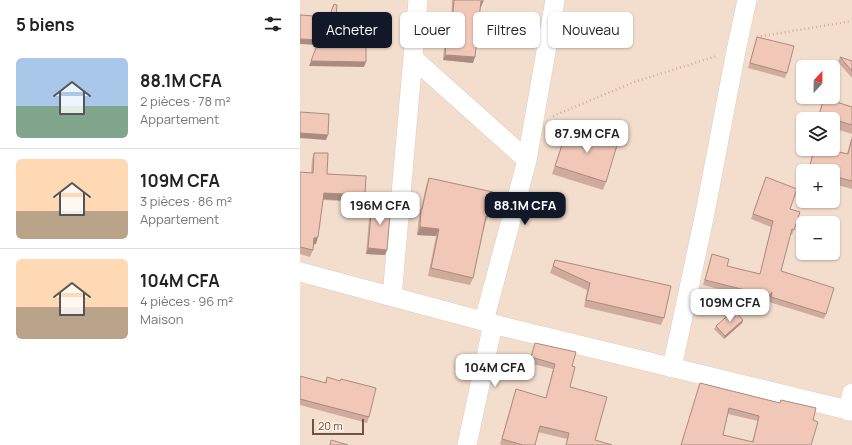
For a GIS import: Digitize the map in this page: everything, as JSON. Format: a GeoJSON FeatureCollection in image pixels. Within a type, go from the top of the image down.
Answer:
{"type":"FeatureCollection","features":[{"type":"Feature","properties":{"kind":"street"},"geometry":{"type":"LineString","coordinates":[[392,297],[418,0]]}},
{"type":"Feature","properties":{"kind":"street"},"geometry":{"type":"LineString","coordinates":[[467,445],[489,322],[527,160],[532,124],[555,0]]}},
{"type":"Feature","properties":{"kind":"street"},"geometry":{"type":"LineString","coordinates":[[672,368],[705,213],[747,0]]}},
{"type":"Feature","properties":{"kind":"street"},"geometry":{"type":"LineString","coordinates":[[412,58],[527,160]]}},
{"type":"Feature","properties":{"kind":"street"},"geometry":{"type":"LineString","coordinates":[[300,272],[392,297],[672,368],[851,405]]}},
{"type":"Feature","properties":{"kind":"path"},"geometry":{"type":"LineString","coordinates":[[532,124],[634,82],[736,51],[750,38],[852,21]]}},
{"type":"Feature","properties":{"kind":"shaded area"},"geometry":{"type":"Polygon","coordinates":[[[300,0],[852,0],[852,445],[300,445],[300,0]]]}},
{"type":"Feature","properties":{"kind":"building"},"geometry":{"type":"Polygon","coordinates":[[[454,0],[483,0],[483,2],[481,1],[480,12],[473,12],[473,48],[476,48],[475,57],[445,55],[446,48],[465,48],[465,12],[453,12],[454,0]]]}},
{"type":"Feature","properties":{"kind":"building"},"geometry":{"type":"Polygon","coordinates":[[[334,4],[337,5],[336,12],[331,12],[334,4]]]}},
{"type":"Feature","properties":{"kind":"building"},"geometry":{"type":"Polygon","coordinates":[[[300,15],[312,16],[312,40],[300,39],[300,15]]]}},
{"type":"Feature","properties":{"kind":"building"},"geometry":{"type":"Polygon","coordinates":[[[757,37],[794,46],[787,73],[750,63],[757,37]]]}},
{"type":"Feature","properties":{"kind":"building"},"geometry":{"type":"Polygon","coordinates":[[[316,48],[366,48],[366,62],[311,61],[316,48]]]}},
{"type":"Feature","properties":{"kind":"building"},"geometry":{"type":"Polygon","coordinates":[[[840,57],[852,61],[852,71],[840,57]]]}},
{"type":"Feature","properties":{"kind":"building"},"geometry":{"type":"Polygon","coordinates":[[[840,103],[852,107],[852,125],[840,121],[840,112],[820,112],[822,104],[840,103]]]}},
{"type":"Feature","properties":{"kind":"building"},"geometry":{"type":"Polygon","coordinates":[[[300,112],[329,114],[328,135],[300,133],[300,112]]]}},
{"type":"Feature","properties":{"kind":"building"},"geometry":{"type":"Polygon","coordinates":[[[581,128],[615,139],[613,144],[617,145],[606,182],[555,166],[566,133],[568,133],[568,131],[579,134],[581,128]]]}},
{"type":"Feature","properties":{"kind":"building"},"geometry":{"type":"Polygon","coordinates":[[[852,139],[852,181],[840,178],[840,164],[810,164],[812,156],[840,156],[840,152],[848,154],[852,139]]]}},
{"type":"Feature","properties":{"kind":"building"},"geometry":{"type":"Polygon","coordinates":[[[314,153],[328,153],[327,174],[366,176],[365,195],[324,193],[318,237],[314,238],[313,250],[300,247],[300,172],[313,173],[314,153]]]}},
{"type":"Feature","properties":{"kind":"building"},"geometry":{"type":"Polygon","coordinates":[[[766,177],[796,189],[790,209],[800,212],[799,216],[796,216],[796,224],[794,230],[792,229],[781,271],[834,288],[826,314],[771,297],[772,292],[769,296],[705,280],[712,254],[729,259],[727,266],[760,274],[773,221],[753,214],[766,177]]]}},
{"type":"Feature","properties":{"kind":"building"},"geometry":{"type":"Polygon","coordinates":[[[429,178],[493,192],[488,217],[486,216],[473,278],[431,268],[439,229],[420,227],[421,209],[429,178]]]}},
{"type":"Feature","properties":{"kind":"building"},"geometry":{"type":"Polygon","coordinates":[[[372,202],[391,203],[387,250],[368,248],[372,202]]]}},
{"type":"Feature","properties":{"kind":"building"},"geometry":{"type":"Polygon","coordinates":[[[555,260],[671,286],[664,318],[586,300],[590,283],[553,266],[555,260]]]}},
{"type":"Feature","properties":{"kind":"building"},"geometry":{"type":"Polygon","coordinates":[[[734,310],[743,320],[725,336],[716,326],[734,310]]]}},
{"type":"Feature","properties":{"kind":"building"},"geometry":{"type":"Polygon","coordinates":[[[535,343],[576,352],[572,366],[575,367],[570,387],[607,397],[595,440],[612,445],[566,445],[569,433],[540,426],[535,445],[523,445],[502,439],[516,389],[546,398],[555,364],[531,357],[535,343]]]}},
{"type":"Feature","properties":{"kind":"building"},"geometry":{"type":"Polygon","coordinates":[[[300,376],[326,383],[327,377],[340,381],[341,379],[376,388],[369,417],[300,399],[300,376]]]}},
{"type":"Feature","properties":{"kind":"building"},"geometry":{"type":"Polygon","coordinates":[[[700,383],[780,403],[781,400],[816,408],[813,420],[818,422],[811,445],[681,445],[700,383]],[[729,408],[723,435],[753,442],[759,416],[729,408]]]}},
{"type":"Feature","properties":{"kind":"building"},"geometry":{"type":"Polygon","coordinates":[[[331,440],[348,445],[330,445],[331,440]]]}}]}
